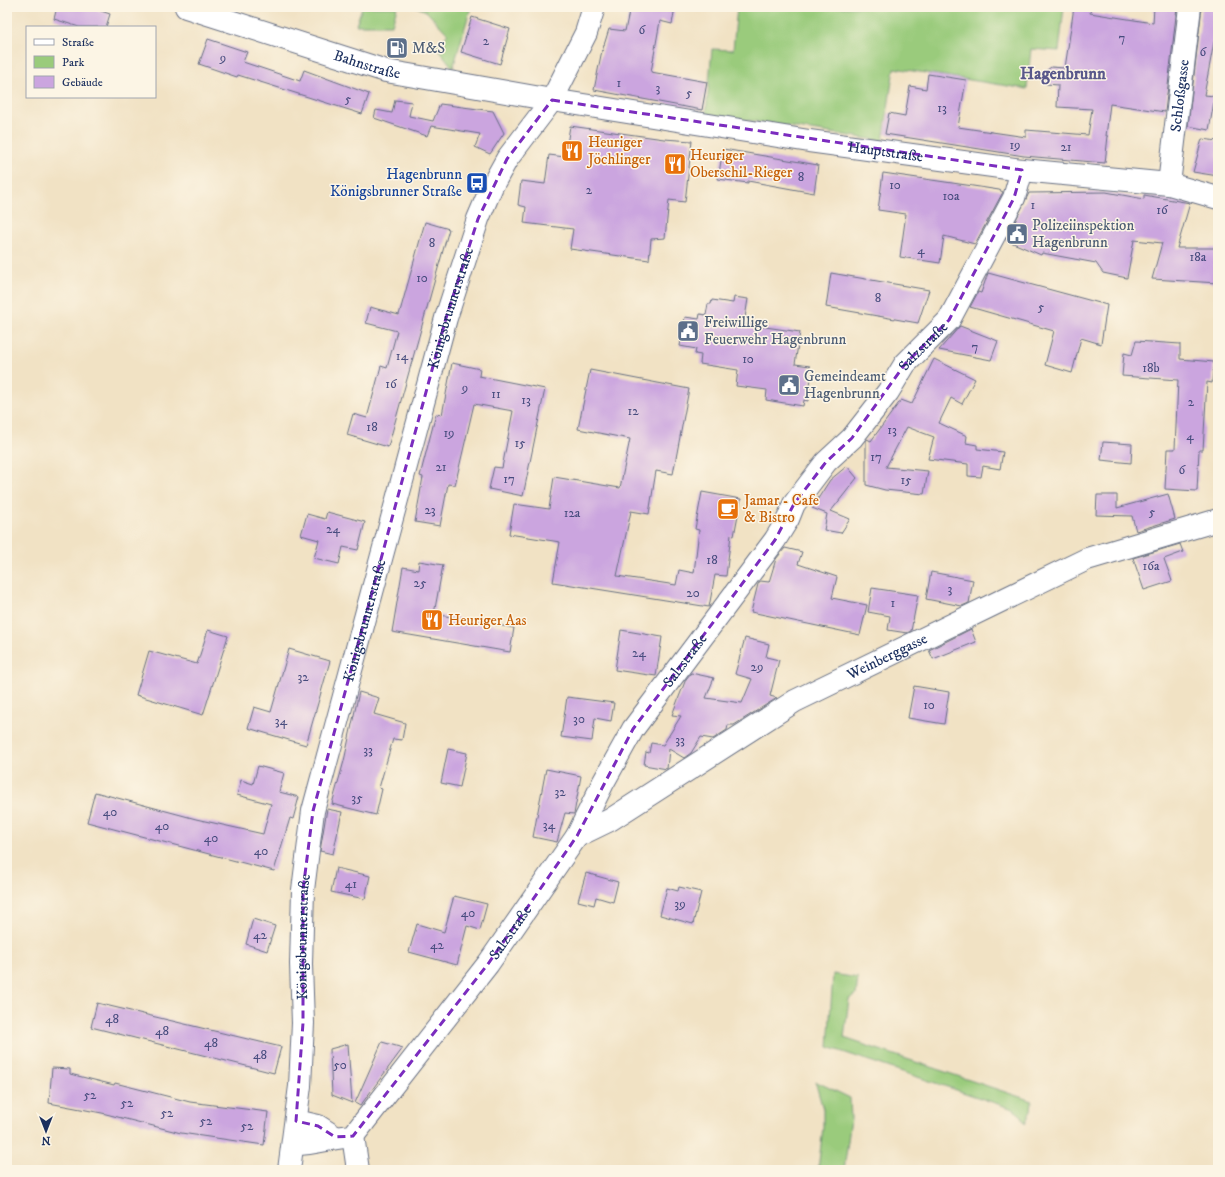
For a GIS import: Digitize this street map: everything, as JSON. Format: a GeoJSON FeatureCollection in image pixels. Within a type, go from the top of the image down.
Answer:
{"type":"FeatureCollection","features":[{"type":"Feature","properties":{"kind":"street","name":"Bahnstraße"},"geometry":{"type":"LineString","coordinates":[[186,7],[386,71],[552,100]]}},
{"type":"Feature","properties":{"kind":"street","name":"Königsbrunnerstraße"},"geometry":{"type":"LineString","coordinates":[[289,1170],[300,1086],[303,1023],[301,964],[303,890],[313,811],[446,318],[478,219],[492,186],[507,160],[552,100],[586,33],[594,7]]}},
{"type":"Feature","properties":{"kind":"street","name":"Schloßgasse"},"geometry":{"type":"LineString","coordinates":[[1169,184],[1190,7]]}},
{"type":"Feature","properties":{"kind":"street","name":"Hauptstraße"},"geometry":{"type":"LineString","coordinates":[[552,100],[809,141],[1022,170],[1169,184],[1218,198]]}},
{"type":"Feature","properties":{"kind":"street","name":"Salzstraße"},"geometry":{"type":"LineString","coordinates":[[344,1137],[488,964],[577,836],[603,783],[633,730],[775,540],[788,519],[794,504],[826,462],[852,438],[888,392],[904,364],[949,320],[1014,198],[1022,170]]}},
{"type":"Feature","properties":{"kind":"street","name":"Weinberggasse"},"geometry":{"type":"LineString","coordinates":[[577,836],[610,820],[795,701],[1087,559],[1218,520]]}},
{"type":"Feature","properties":{"kind":"street"},"geometry":{"type":"LineString","coordinates":[[296,1121],[318,1126],[344,1137],[358,1170]]}},
{"type":"Feature","properties":{"kind":"street"},"geometry":{"type":"LineString","coordinates":[[293,1144],[316,1143],[344,1137]]}},
{"type":"Feature","properties":{"kind":"highlighted area"},"geometry":{"type":"Polygon","coordinates":[[[552,100],[1022,170],[1014,198],[949,320],[905,364],[852,438],[826,462],[794,504],[775,540],[633,729],[577,836],[488,964],[353,1136],[335,1137],[318,1126],[296,1121],[303,1023],[303,890],[313,811],[446,318],[478,219],[507,159],[552,100]]]}},
{"type":"Feature","properties":{"kind":"green space"},"geometry":{"type":"Polygon","coordinates":[[[362,7],[397,7],[392,25],[356,25],[362,7]]]}},
{"type":"Feature","properties":{"kind":"green space"},"geometry":{"type":"Polygon","coordinates":[[[417,7],[471,7],[453,68],[436,46],[448,34],[426,11],[417,7]]]}},
{"type":"Feature","properties":{"kind":"green space"},"geometry":{"type":"Polygon","coordinates":[[[737,7],[1064,7],[1059,51],[1031,49],[1027,89],[894,68],[883,141],[706,114],[712,49],[733,50],[737,7]]]}},
{"type":"Feature","properties":{"kind":"green space"},"geometry":{"type":"Polygon","coordinates":[[[833,974],[858,978],[856,995],[849,999],[844,1038],[1032,1101],[1031,1110],[1025,1124],[1022,1116],[1013,1109],[828,1047],[833,974]]]}},
{"type":"Feature","properties":{"kind":"green space"},"geometry":{"type":"Polygon","coordinates":[[[815,1081],[850,1098],[851,1119],[844,1170],[818,1170],[823,1127],[823,1109],[815,1081]]]}},
{"type":"Feature","properties":{"kind":"building"},"geometry":{"type":"Polygon","coordinates":[[[57,7],[89,7],[110,14],[106,26],[76,26],[54,19],[57,7]]]}},
{"type":"Feature","properties":{"kind":"building"},"geometry":{"type":"Polygon","coordinates":[[[630,7],[675,7],[672,24],[660,21],[651,72],[707,82],[702,110],[594,90],[601,55],[609,29],[625,31],[630,7]]]}},
{"type":"Feature","properties":{"kind":"building"},"geometry":{"type":"Polygon","coordinates":[[[1074,7],[1091,7],[1090,13],[1153,23],[1154,7],[1177,7],[1165,112],[1110,104],[1106,136],[1108,136],[1105,163],[1024,156],[885,134],[889,113],[905,116],[910,86],[926,89],[928,74],[966,80],[958,127],[1026,137],[1026,130],[1088,135],[1092,109],[1057,107],[1058,85],[1046,84],[1042,74],[1051,67],[1065,68],[1074,7]]]}},
{"type":"Feature","properties":{"kind":"building"},"geometry":{"type":"Polygon","coordinates":[[[1202,7],[1218,7],[1218,43],[1214,42],[1204,95],[1215,96],[1209,130],[1188,126],[1202,7]]]}},
{"type":"Feature","properties":{"kind":"building"},"geometry":{"type":"Polygon","coordinates":[[[472,17],[510,29],[500,64],[461,52],[472,17]]]}},
{"type":"Feature","properties":{"kind":"building"},"geometry":{"type":"Polygon","coordinates":[[[208,39],[247,52],[243,62],[300,81],[304,70],[369,94],[362,114],[238,75],[237,77],[199,64],[208,39]]]}},
{"type":"Feature","properties":{"kind":"building"},"geometry":{"type":"Polygon","coordinates":[[[395,100],[412,102],[409,116],[433,121],[440,104],[493,111],[504,133],[490,154],[475,147],[480,134],[431,126],[427,136],[374,118],[376,110],[392,113],[395,100]]]}},
{"type":"Feature","properties":{"kind":"building"},"geometry":{"type":"Polygon","coordinates":[[[570,126],[664,139],[692,141],[685,202],[669,200],[665,238],[651,239],[649,260],[570,249],[573,229],[524,223],[526,207],[518,205],[521,181],[545,184],[549,155],[565,157],[570,126]]]}},
{"type":"Feature","properties":{"kind":"building"},"geometry":{"type":"Polygon","coordinates":[[[1202,139],[1218,141],[1218,176],[1193,172],[1202,139]]]}},
{"type":"Feature","properties":{"kind":"building"},"geometry":{"type":"Polygon","coordinates":[[[723,149],[818,165],[814,193],[748,181],[748,183],[718,179],[723,149]]]}},
{"type":"Feature","properties":{"kind":"building"},"geometry":{"type":"Polygon","coordinates":[[[883,173],[999,190],[1003,192],[975,244],[944,236],[940,263],[900,257],[906,214],[878,210],[883,173]]]}},
{"type":"Feature","properties":{"kind":"building"},"geometry":{"type":"Polygon","coordinates":[[[1106,192],[1144,199],[1144,195],[1190,203],[1177,248],[1218,248],[1218,283],[1152,279],[1162,243],[1134,240],[1127,278],[1103,273],[1096,263],[1042,253],[1041,255],[1006,240],[1029,193],[1106,192]]]}},
{"type":"Feature","properties":{"kind":"building"},"geometry":{"type":"Polygon","coordinates":[[[425,222],[449,229],[388,447],[347,435],[353,414],[367,418],[381,366],[387,368],[397,331],[366,323],[370,307],[399,315],[425,222]]]}},
{"type":"Feature","properties":{"kind":"building"},"geometry":{"type":"Polygon","coordinates":[[[831,273],[929,290],[918,323],[826,307],[831,273]]]}},
{"type":"Feature","properties":{"kind":"building"},"geometry":{"type":"Polygon","coordinates":[[[988,273],[1107,305],[1101,344],[1081,338],[1072,373],[1045,365],[1054,331],[970,307],[978,292],[981,293],[988,273]]]}},
{"type":"Feature","properties":{"kind":"building"},"geometry":{"type":"Polygon","coordinates":[[[734,297],[748,299],[744,324],[800,332],[795,364],[810,366],[808,378],[811,378],[808,401],[804,400],[803,406],[766,400],[767,390],[736,386],[738,370],[700,364],[701,355],[695,354],[696,349],[680,346],[685,317],[699,319],[700,314],[706,315],[708,304],[711,304],[712,300],[733,303],[734,297]]]}},
{"type":"Feature","properties":{"kind":"building"},"geometry":{"type":"Polygon","coordinates":[[[960,326],[998,341],[991,360],[939,350],[960,326]]]}},
{"type":"Feature","properties":{"kind":"building"},"geometry":{"type":"Polygon","coordinates":[[[1136,341],[1180,344],[1180,359],[1214,362],[1212,383],[1207,382],[1203,450],[1199,450],[1197,491],[1165,489],[1167,449],[1175,449],[1178,380],[1122,376],[1124,353],[1132,355],[1136,341]]]}},
{"type":"Feature","properties":{"kind":"building"},"geometry":{"type":"Polygon","coordinates":[[[934,359],[975,379],[962,404],[951,398],[939,423],[967,436],[966,443],[977,445],[977,449],[1003,452],[1000,469],[983,466],[981,477],[968,476],[968,464],[928,459],[934,437],[907,427],[886,467],[928,471],[924,494],[885,490],[866,485],[867,439],[871,441],[901,400],[912,404],[934,359]]]}},
{"type":"Feature","properties":{"kind":"building"},"geometry":{"type":"Polygon","coordinates":[[[452,363],[480,369],[479,376],[545,389],[523,496],[489,489],[494,467],[502,468],[513,411],[474,404],[455,485],[448,484],[440,526],[415,522],[423,477],[420,476],[436,414],[442,415],[452,363]]]}},
{"type":"Feature","properties":{"kind":"building"},"geometry":{"type":"Polygon","coordinates":[[[590,370],[689,389],[673,474],[656,471],[649,514],[631,511],[617,576],[676,585],[679,570],[694,573],[699,530],[695,529],[702,492],[741,499],[734,536],[731,535],[726,576],[715,575],[709,607],[553,582],[560,542],[509,534],[514,504],[549,509],[554,477],[620,488],[630,439],[578,429],[590,370]]]}},
{"type":"Feature","properties":{"kind":"building"},"geometry":{"type":"Polygon","coordinates":[[[1103,442],[1132,444],[1131,463],[1101,460],[1103,442]]]}},
{"type":"Feature","properties":{"kind":"building"},"geometry":{"type":"Polygon","coordinates":[[[847,466],[857,478],[831,511],[850,519],[841,533],[824,530],[827,514],[812,508],[830,480],[847,466]]]}},
{"type":"Feature","properties":{"kind":"building"},"geometry":{"type":"Polygon","coordinates":[[[1168,494],[1175,519],[1136,531],[1132,516],[1096,515],[1097,495],[1117,495],[1117,508],[1168,494]]]}},
{"type":"Feature","properties":{"kind":"building"},"geometry":{"type":"Polygon","coordinates":[[[327,512],[365,522],[358,550],[343,547],[339,564],[314,558],[319,540],[301,535],[307,514],[325,519],[327,512]]]}},
{"type":"Feature","properties":{"kind":"building"},"geometry":{"type":"Polygon","coordinates":[[[1180,544],[1183,552],[1164,559],[1172,581],[1144,590],[1133,558],[1180,544]]]}},
{"type":"Feature","properties":{"kind":"building"},"geometry":{"type":"Polygon","coordinates":[[[785,548],[802,552],[798,564],[837,577],[832,598],[867,605],[860,635],[751,612],[758,584],[760,581],[769,582],[776,559],[785,548]]]}},
{"type":"Feature","properties":{"kind":"building","name":"Heuriger Aas"},"geometry":{"type":"Polygon","coordinates":[[[419,561],[443,565],[434,614],[514,628],[510,652],[392,632],[403,567],[418,570],[419,561]]]}},
{"type":"Feature","properties":{"kind":"building"},"geometry":{"type":"Polygon","coordinates":[[[931,572],[973,580],[969,603],[962,606],[926,599],[931,572]]]}},
{"type":"Feature","properties":{"kind":"building"},"geometry":{"type":"Polygon","coordinates":[[[872,588],[918,595],[911,631],[907,633],[888,630],[890,616],[868,612],[872,588]]]}},
{"type":"Feature","properties":{"kind":"building"},"geometry":{"type":"Polygon","coordinates":[[[971,629],[976,642],[933,659],[929,650],[971,629]]]}},
{"type":"Feature","properties":{"kind":"building"},"geometry":{"type":"Polygon","coordinates":[[[208,630],[228,636],[203,715],[136,695],[149,651],[197,664],[208,630]]]}},
{"type":"Feature","properties":{"kind":"building"},"geometry":{"type":"Polygon","coordinates":[[[621,630],[662,637],[656,676],[615,670],[621,630]]]}},
{"type":"Feature","properties":{"kind":"building"},"geometry":{"type":"Polygon","coordinates":[[[745,638],[769,644],[766,657],[779,660],[770,696],[777,698],[734,725],[728,725],[727,730],[713,739],[701,737],[691,753],[684,758],[669,749],[667,769],[644,765],[646,752],[649,753],[651,743],[663,745],[681,716],[672,715],[686,679],[691,673],[714,678],[706,698],[742,703],[752,679],[735,674],[745,638]]]}},
{"type":"Feature","properties":{"kind":"building"},"geometry":{"type":"Polygon","coordinates":[[[289,649],[330,661],[306,745],[248,728],[254,707],[271,712],[289,649]]]}},
{"type":"Feature","properties":{"kind":"building"},"geometry":{"type":"Polygon","coordinates":[[[914,686],[949,692],[944,724],[908,718],[914,686]]]}},
{"type":"Feature","properties":{"kind":"building"},"geometry":{"type":"Polygon","coordinates":[[[359,692],[379,698],[374,714],[405,723],[402,740],[393,739],[379,788],[382,789],[376,815],[332,804],[344,761],[359,692]]]}},
{"type":"Feature","properties":{"kind":"building"},"geometry":{"type":"Polygon","coordinates":[[[567,697],[614,703],[611,721],[595,718],[592,741],[561,737],[567,697]]]}},
{"type":"Feature","properties":{"kind":"building"},"geometry":{"type":"Polygon","coordinates":[[[448,749],[467,753],[460,787],[441,783],[448,749]]]}},
{"type":"Feature","properties":{"kind":"building"},"geometry":{"type":"Polygon","coordinates":[[[258,766],[284,773],[279,792],[299,797],[293,819],[290,818],[274,871],[87,822],[95,792],[196,819],[263,834],[271,804],[237,795],[241,780],[253,784],[258,766]]]}},
{"type":"Feature","properties":{"kind":"building"},"geometry":{"type":"Polygon","coordinates":[[[546,769],[581,776],[574,814],[565,813],[557,842],[533,837],[546,769]]]}},
{"type":"Feature","properties":{"kind":"building"},"geometry":{"type":"Polygon","coordinates":[[[327,809],[342,812],[333,854],[320,851],[327,809]]]}},
{"type":"Feature","properties":{"kind":"building"},"geometry":{"type":"Polygon","coordinates":[[[336,868],[370,876],[365,899],[331,892],[336,868]]]}},
{"type":"Feature","properties":{"kind":"building"},"geometry":{"type":"Polygon","coordinates":[[[586,873],[618,882],[613,902],[596,897],[594,905],[578,901],[586,873]]]}},
{"type":"Feature","properties":{"kind":"building"},"geometry":{"type":"Polygon","coordinates":[[[679,887],[701,892],[693,924],[660,915],[667,888],[678,891],[679,887]]]}},
{"type":"Feature","properties":{"kind":"building"},"geometry":{"type":"Polygon","coordinates":[[[454,896],[487,904],[480,930],[467,926],[457,965],[409,952],[417,924],[444,932],[454,896]]]}},
{"type":"Feature","properties":{"kind":"building"},"geometry":{"type":"Polygon","coordinates":[[[253,919],[275,926],[267,951],[246,944],[253,919]]]}},
{"type":"Feature","properties":{"kind":"building"},"geometry":{"type":"Polygon","coordinates":[[[97,1003],[281,1047],[274,1073],[91,1027],[97,1003]]]}},
{"type":"Feature","properties":{"kind":"building"},"geometry":{"type":"Polygon","coordinates":[[[382,1042],[403,1048],[360,1106],[355,1103],[382,1042]]]}},
{"type":"Feature","properties":{"kind":"building"},"geometry":{"type":"Polygon","coordinates":[[[348,1044],[352,1103],[332,1095],[330,1049],[348,1044]]]}},
{"type":"Feature","properties":{"kind":"building"},"geometry":{"type":"Polygon","coordinates":[[[52,1068],[70,1069],[70,1074],[114,1085],[115,1083],[190,1102],[268,1112],[264,1145],[181,1133],[102,1113],[49,1103],[52,1068]]]}},
{"type":"Feature","properties":{"kind":"place","name":"M&S"},"geometry":{"type":"Point","coordinates":[397,48]}},
{"type":"Feature","properties":{"kind":"place","name":"Heuriger Jöchlinger"},"geometry":{"type":"Point","coordinates":[572,151]}},
{"type":"Feature","properties":{"kind":"place","name":"Heuriger Oberschil-Rieger"},"geometry":{"type":"Point","coordinates":[675,164]}},
{"type":"Feature","properties":{"kind":"place","name":"Hagenbrunn Königsbrunner Straße"},"geometry":{"type":"Point","coordinates":[477,183]}},
{"type":"Feature","properties":{"kind":"place","name":"Polizeiinspektion Hagenbrunn"},"geometry":{"type":"Point","coordinates":[1017,234]}},
{"type":"Feature","properties":{"kind":"place","name":"Freiwillige Feuerwehr Hagenbrunn"},"geometry":{"type":"Point","coordinates":[688,331]}},
{"type":"Feature","properties":{"kind":"place","name":"Gemeindeamt Hagenbrunn"},"geometry":{"type":"Point","coordinates":[789,385]}},
{"type":"Feature","properties":{"kind":"place","name":"Jamar - Cafe & Bistro"},"geometry":{"type":"Point","coordinates":[728,509]}},
{"type":"Feature","properties":{"kind":"place","name":"Heuriger Aas"},"geometry":{"type":"Point","coordinates":[432,620]}},
{"type":"Feature","properties":{"kind":"district","name":"Hagenbrunn"},"geometry":{"type":"Point","coordinates":[1063,74]}}]}
